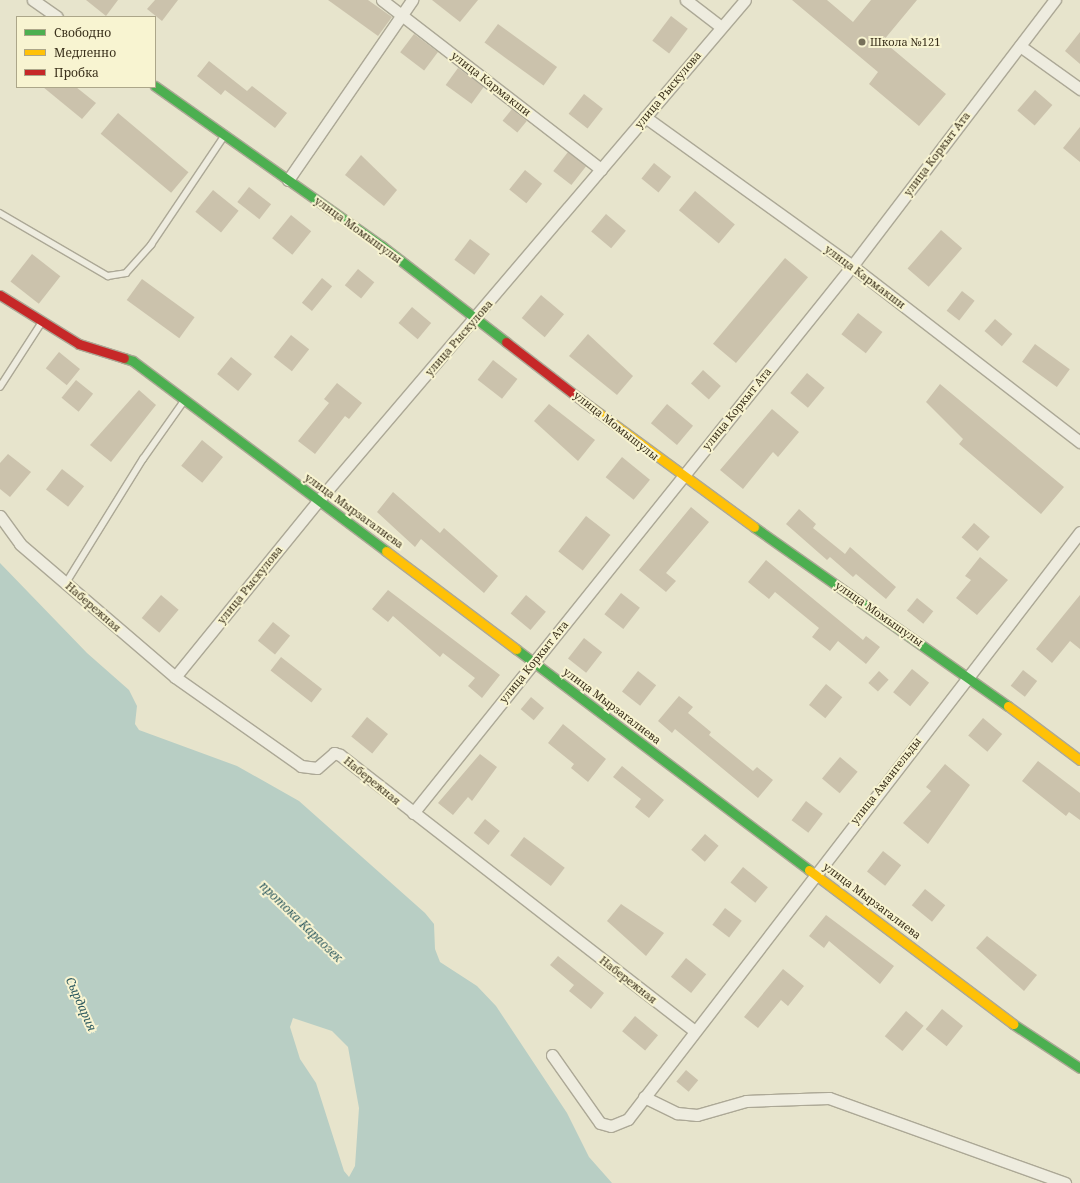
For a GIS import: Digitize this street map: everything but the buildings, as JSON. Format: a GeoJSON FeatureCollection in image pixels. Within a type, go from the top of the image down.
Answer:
{"type":"FeatureCollection","features":[{"type":"Feature","properties":{"kind":"street"},"geometry":{"type":"LineString","coordinates":[[33,0],[56,16]]}},
{"type":"Feature","properties":{"kind":"street","name":"улица Кармакши"},"geometry":{"type":"LineString","coordinates":[[382,0],[601,169]]}},
{"type":"Feature","properties":{"kind":"street"},"geometry":{"type":"LineString","coordinates":[[288,180],[412,0]]}},
{"type":"Feature","properties":{"kind":"street"},"geometry":{"type":"LineString","coordinates":[[686,0],[721,27]]}},
{"type":"Feature","properties":{"kind":"street","name":"улица Рыскулова"},"geometry":{"type":"LineString","coordinates":[[175,677],[318,501],[476,318],[645,116],[745,0]]}},
{"type":"Feature","properties":{"kind":"street","name":"улица Коркыт Ата"},"geometry":{"type":"LineString","coordinates":[[413,813],[852,266],[1055,0]]}},
{"type":"Feature","properties":{"kind":"street"},"geometry":{"type":"LineString","coordinates":[[1020,46],[1080,89]]}},
{"type":"Feature","properties":{"kind":"street","name":"улица Момышулы"},"geometry":{"type":"LineString","coordinates":[[156,87],[288,180],[476,318],[682,477],[968,676],[1080,760]]}},
{"type":"Feature","properties":{"kind":"street","name":"улица Кармакши"},"geometry":{"type":"LineString","coordinates":[[645,116],[852,266],[1080,442]]}},
{"type":"Feature","properties":{"kind":"street","name":"улица Мырзагалиева"},"geometry":{"type":"LineString","coordinates":[[0,295],[43,320],[79,344],[133,361],[318,501],[394,554],[533,663],[815,873],[1040,1044],[1080,1068]]}},
{"type":"Feature","properties":{"kind":"street","name":"Набережная"},"geometry":{"type":"LineString","coordinates":[[0,516],[20,544],[175,677],[301,766],[317,768],[334,753],[340,755],[693,1030]]}},
{"type":"Feature","properties":{"kind":"street","name":"улица Амангельды"},"geometry":{"type":"LineString","coordinates":[[552,1056],[600,1123],[612,1126],[628,1119],[693,1030],[1080,532]]}},
{"type":"Feature","properties":{"kind":"street"},"geometry":{"type":"LineString","coordinates":[[644,1097],[677,1113],[697,1115],[746,1101],[829,1098],[1065,1183]]}},
{"type":"Feature","properties":{"kind":"lane"},"geometry":{"type":"LineString","coordinates":[[0,214],[108,276],[126,273],[151,245],[225,135]]}},
{"type":"Feature","properties":{"kind":"lane"},"geometry":{"type":"LineString","coordinates":[[0,387],[43,320]]}},
{"type":"Feature","properties":{"kind":"lane"},"geometry":{"type":"LineString","coordinates":[[66,583],[143,459],[185,400]]}},
{"type":"Feature","properties":{"kind":"water"},"geometry":{"type":"Polygon","coordinates":[[[0,563],[87,653],[129,690],[137,706],[135,724],[139,730],[237,766],[299,801],[425,913],[434,924],[435,949],[440,962],[477,986],[496,1006],[567,1113],[589,1157],[612,1183],[0,1183],[0,563]],[[293,1018],[290,1027],[300,1059],[316,1083],[344,1171],[349,1177],[355,1166],[359,1108],[348,1047],[332,1031],[293,1018]]]}},
{"type":"Feature","properties":{"kind":"traffic: fast"},"geometry":{"type":"LineString","coordinates":[[156,87],[382,246],[506,342]]}},
{"type":"Feature","properties":{"kind":"traffic: fast"},"geometry":{"type":"LineString","coordinates":[[124,358],[133,361],[386,551]]}},
{"type":"Feature","properties":{"kind":"traffic: fast"},"geometry":{"type":"LineString","coordinates":[[754,527],[1008,706]]}},
{"type":"Feature","properties":{"kind":"traffic: fast"},"geometry":{"type":"LineString","coordinates":[[516,649],[809,870]]}},
{"type":"Feature","properties":{"kind":"traffic: fast"},"geometry":{"type":"LineString","coordinates":[[1013,1024],[1080,1068]]}},
{"type":"Feature","properties":{"kind":"traffic: slow"},"geometry":{"type":"LineString","coordinates":[[584,402],[754,527]]}},
{"type":"Feature","properties":{"kind":"traffic: slow"},"geometry":{"type":"LineString","coordinates":[[386,551],[516,649]]}},
{"type":"Feature","properties":{"kind":"traffic: slow"},"geometry":{"type":"LineString","coordinates":[[1008,706],[1080,760]]}},
{"type":"Feature","properties":{"kind":"traffic: slow"},"geometry":{"type":"LineString","coordinates":[[809,870],[1013,1024]]}},
{"type":"Feature","properties":{"kind":"traffic: jam"},"geometry":{"type":"LineString","coordinates":[[0,295],[79,344],[124,358]]}},
{"type":"Feature","properties":{"kind":"traffic: jam"},"geometry":{"type":"LineString","coordinates":[[506,342],[584,402]]}},
{"type":"Feature","properties":{"kind":"place","name":"Школа №121"},"geometry":{"type":"Point","coordinates":[862,42]}},
{"type":"Feature","properties":{"kind":"water label","name":"протока Караозек"},"geometry":{"type":"Point","coordinates":[301,922]}},
{"type":"Feature","properties":{"kind":"water label","name":"Сырдария"},"geometry":{"type":"Point","coordinates":[81,1004]}}]}
